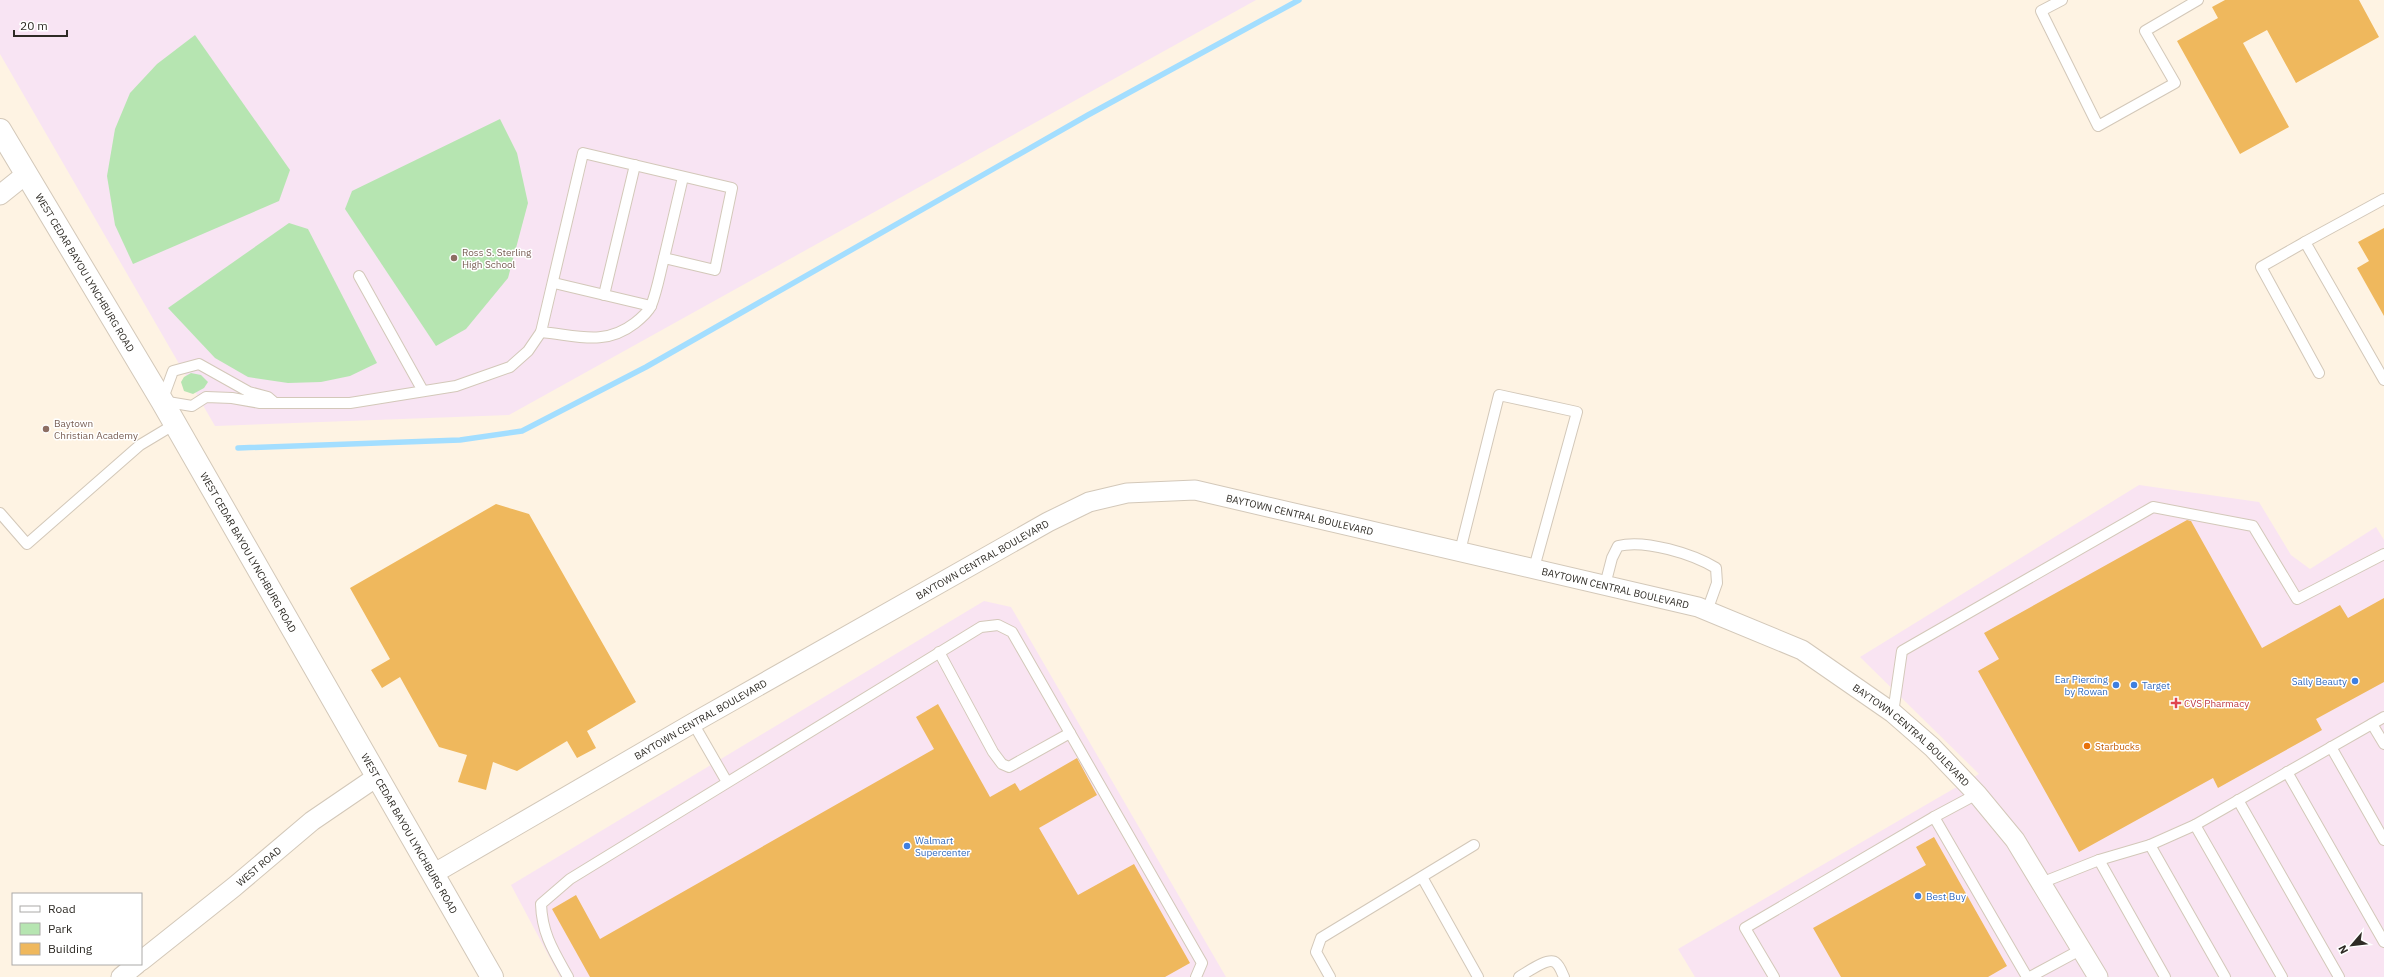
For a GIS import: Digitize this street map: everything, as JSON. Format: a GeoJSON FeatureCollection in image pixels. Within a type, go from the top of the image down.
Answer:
{"type":"FeatureCollection","features":[{"type":"Feature","properties":{"kind":"main road","name":"WEST CEDAR BAYOU LYNCHBURG ROAD"},"geometry":{"type":"LineString","coordinates":[[0,130],[25,175],[162,401],[492,977]]}},
{"type":"Feature","properties":{"kind":"street"},"geometry":{"type":"LineString","coordinates":[[0,195],[25,175]]}},
{"type":"Feature","properties":{"kind":"street","name":"BAYTOWN CENTRAL BOULEVARD"},"geometry":{"type":"LineString","coordinates":[[433,874],[693,723],[1048,522],[1090,502],[1120,495],[1195,490],[1534,568],[1707,611],[1802,650],[1893,712],[1932,747],[1978,794],[2015,840],[2098,977]]}},
{"type":"Feature","properties":{"kind":"street","name":"WEST ROAD"},"geometry":{"type":"LineString","coordinates":[[142,960],[234,887],[312,820],[378,776]]}},
{"type":"Feature","properties":{"kind":"street"},"geometry":{"type":"LineString","coordinates":[[120,977],[136,965]]}},
{"type":"Feature","properties":{"kind":"lane"},"geometry":{"type":"LineString","coordinates":[[2062,0],[2041,11],[2098,126],[2175,83],[2145,31],[2198,0]]}},
{"type":"Feature","properties":{"kind":"lane"},"geometry":{"type":"LineString","coordinates":[[275,403],[268,397],[249,392],[199,364],[173,371],[162,401],[192,406],[206,397],[219,397],[260,404],[350,403],[456,386],[510,367],[528,351],[541,332],[554,283],[583,153],[732,188],[715,270],[664,258]]}},
{"type":"Feature","properties":{"kind":"lane"},"geometry":{"type":"LineString","coordinates":[[604,295],[635,165]]}},
{"type":"Feature","properties":{"kind":"lane"},"geometry":{"type":"LineString","coordinates":[[541,332],[596,339],[610,338],[626,330],[640,319],[651,306],[683,177]]}},
{"type":"Feature","properties":{"kind":"lane"},"geometry":{"type":"LineString","coordinates":[[2319,373],[2261,267],[2384,199]]}},
{"type":"Feature","properties":{"kind":"lane"},"geometry":{"type":"LineString","coordinates":[[2305,242],[2384,380]]}},
{"type":"Feature","properties":{"kind":"lane"},"geometry":{"type":"LineString","coordinates":[[359,276],[422,392]]}},
{"type":"Feature","properties":{"kind":"lane"},"geometry":{"type":"LineString","coordinates":[[554,283],[651,306]]}},
{"type":"Feature","properties":{"kind":"lane"},"geometry":{"type":"LineString","coordinates":[[1460,551],[1498,395],[1577,412],[1534,568]]}},
{"type":"Feature","properties":{"kind":"lane"},"geometry":{"type":"LineString","coordinates":[[0,513],[27,544],[140,445],[175,424]]}},
{"type":"Feature","properties":{"kind":"lane"},"geometry":{"type":"LineString","coordinates":[[1893,712],[1902,651],[2153,507],[2253,526],[2297,598],[2384,554]]}},
{"type":"Feature","properties":{"kind":"lane"},"geometry":{"type":"LineString","coordinates":[[1605,585],[1612,558],[1618,546],[1628,544],[1645,544],[1704,560],[1716,568],[1717,583],[1707,611]]}},
{"type":"Feature","properties":{"kind":"lane"},"geometry":{"type":"LineString","coordinates":[[568,977],[548,941],[542,917],[541,904],[570,878],[981,627],[998,625],[1012,632],[1202,963],[1196,977]]}},
{"type":"Feature","properties":{"kind":"lane"},"geometry":{"type":"LineString","coordinates":[[939,652],[1002,764],[1009,767],[1070,733]]}},
{"type":"Feature","properties":{"kind":"lane"},"geometry":{"type":"LineString","coordinates":[[2041,883],[2099,860],[2150,845],[2195,825],[2384,717]]}},
{"type":"Feature","properties":{"kind":"lane"},"geometry":{"type":"LineString","coordinates":[[693,723],[727,782]]}},
{"type":"Feature","properties":{"kind":"lane"},"geometry":{"type":"LineString","coordinates":[[2372,724],[2384,744]]}},
{"type":"Feature","properties":{"kind":"lane"},"geometry":{"type":"LineString","coordinates":[[2331,747],[2384,840]]}},
{"type":"Feature","properties":{"kind":"lane"},"geometry":{"type":"LineString","coordinates":[[2287,772],[2384,942]]}},
{"type":"Feature","properties":{"kind":"lane"},"geometry":{"type":"LineString","coordinates":[[1774,977],[1745,928],[1934,817],[1978,794]]}},
{"type":"Feature","properties":{"kind":"lane"},"geometry":{"type":"LineString","coordinates":[[2238,800],[2339,977]]}},
{"type":"Feature","properties":{"kind":"lane"},"geometry":{"type":"LineString","coordinates":[[1934,817],[2027,977]]}},
{"type":"Feature","properties":{"kind":"lane"},"geometry":{"type":"LineString","coordinates":[[2195,825],[2282,977]]}},
{"type":"Feature","properties":{"kind":"lane"},"geometry":{"type":"LineString","coordinates":[[1330,977],[1316,952],[1321,938],[1474,845]]}},
{"type":"Feature","properties":{"kind":"lane"},"geometry":{"type":"LineString","coordinates":[[2150,845],[2225,977]]}},
{"type":"Feature","properties":{"kind":"lane"},"geometry":{"type":"LineString","coordinates":[[2099,860],[2165,977]]}},
{"type":"Feature","properties":{"kind":"lane"},"geometry":{"type":"LineString","coordinates":[[1422,877],[1478,977]]}},
{"type":"Feature","properties":{"kind":"lane"},"geometry":{"type":"LineString","coordinates":[[2030,977],[2082,949]]}},
{"type":"Feature","properties":{"kind":"lane"},"geometry":{"type":"LineString","coordinates":[[1519,977],[1546,962],[1552,961],[1556,963],[1564,977]]}},
{"type":"Feature","properties":{"kind":"shaded area","name":"Ross S. Sterling High School"},"geometry":{"type":"Polygon","coordinates":[[[0,0],[1256,0],[509,415],[215,426],[0,54],[0,0]]]}},
{"type":"Feature","properties":{"kind":"shaded area"},"geometry":{"type":"Polygon","coordinates":[[[2139,485],[2259,502],[2291,555],[2310,569],[2376,527],[2384,540],[2384,977],[1695,977],[1678,949],[1979,774],[1860,657],[2139,485]]]}},
{"type":"Feature","properties":{"kind":"shaded area"},"geometry":{"type":"Polygon","coordinates":[[[984,601],[1011,607],[1226,977],[560,977],[511,885],[984,601]]]}},
{"type":"Feature","properties":{"kind":"green space"},"geometry":{"type":"Polygon","coordinates":[[[195,35],[290,170],[279,201],[133,264],[115,225],[107,176],[115,129],[130,93],[157,64],[195,35]]]}},
{"type":"Feature","properties":{"kind":"green space"},"geometry":{"type":"Polygon","coordinates":[[[500,119],[517,153],[528,203],[508,278],[466,329],[436,346],[345,209],[352,191],[500,119]]]}},
{"type":"Feature","properties":{"kind":"green space"},"geometry":{"type":"Polygon","coordinates":[[[289,223],[308,229],[377,363],[350,376],[321,382],[288,383],[248,377],[215,358],[168,308],[289,223]]]}},
{"type":"Feature","properties":{"kind":"green space"},"geometry":{"type":"Polygon","coordinates":[[[191,373],[201,375],[208,382],[204,388],[193,394],[184,391],[181,382],[184,377],[191,373]]]}},
{"type":"Feature","properties":{"kind":"building"},"geometry":{"type":"Polygon","coordinates":[[[2225,0],[2359,0],[2379,37],[2296,83],[2267,30],[2243,43],[2289,127],[2240,154],[2177,41],[2218,18],[2212,7],[2225,0]]]}},
{"type":"Feature","properties":{"kind":"building"},"geometry":{"type":"Polygon","coordinates":[[[2384,228],[2384,316],[2357,268],[2369,261],[2358,242],[2384,228]]]}},
{"type":"Feature","properties":{"kind":"building"},"geometry":{"type":"Polygon","coordinates":[[[496,504],[529,514],[636,702],[587,731],[596,748],[577,758],[567,741],[517,771],[493,762],[486,790],[458,782],[467,755],[439,747],[400,677],[382,688],[371,670],[390,659],[350,588],[496,504]]]}},
{"type":"Feature","properties":{"kind":"building","name":"Target"},"geometry":{"type":"Polygon","coordinates":[[[2187,520],[2191,521],[2262,648],[2340,605],[2348,618],[2384,598],[2384,682],[2316,719],[2322,730],[2218,788],[2213,778],[2079,852],[1978,671],[1999,659],[1984,633],[2187,520]]]}},
{"type":"Feature","properties":{"kind":"building","name":"Walmart Supercenter"},"geometry":{"type":"Polygon","coordinates":[[[938,704],[990,797],[1015,783],[1020,791],[1077,758],[1097,795],[1039,828],[1078,895],[1134,864],[1190,963],[1165,977],[590,977],[552,909],[576,895],[600,939],[934,749],[916,717],[938,704]]]}},
{"type":"Feature","properties":{"kind":"building","name":"Best Buy"},"geometry":{"type":"Polygon","coordinates":[[[1934,837],[2007,966],[1988,977],[1841,977],[1813,928],[1926,865],[1916,847],[1934,837]]]}},
{"type":"Feature","properties":{"kind":"waterway"},"geometry":{"type":"LineString","coordinates":[[238,448],[460,440],[522,431],[646,367],[1088,115],[1299,0]]}},
{"type":"Feature","properties":{"kind":"place","name":"Ross S. Sterling High School"},"geometry":{"type":"Point","coordinates":[454,258]}},
{"type":"Feature","properties":{"kind":"place","name":"Baytown Christian Academy"},"geometry":{"type":"Point","coordinates":[46,429]}},
{"type":"Feature","properties":{"kind":"place","name":"Sally Beauty"},"geometry":{"type":"Point","coordinates":[2355,681]}},
{"type":"Feature","properties":{"kind":"place","name":"Ear Piercing by Rowan"},"geometry":{"type":"Point","coordinates":[2116,685]}},
{"type":"Feature","properties":{"kind":"place","name":"Target"},"geometry":{"type":"Point","coordinates":[2134,685]}},
{"type":"Feature","properties":{"kind":"place","name":"CVS Pharmacy"},"geometry":{"type":"Point","coordinates":[2176,703]}},
{"type":"Feature","properties":{"kind":"place","name":"Starbucks"},"geometry":{"type":"Point","coordinates":[2087,746]}},
{"type":"Feature","properties":{"kind":"place","name":"Walmart Supercenter"},"geometry":{"type":"Point","coordinates":[907,846]}},
{"type":"Feature","properties":{"kind":"place","name":"Best Buy"},"geometry":{"type":"Point","coordinates":[1918,896]}}]}
